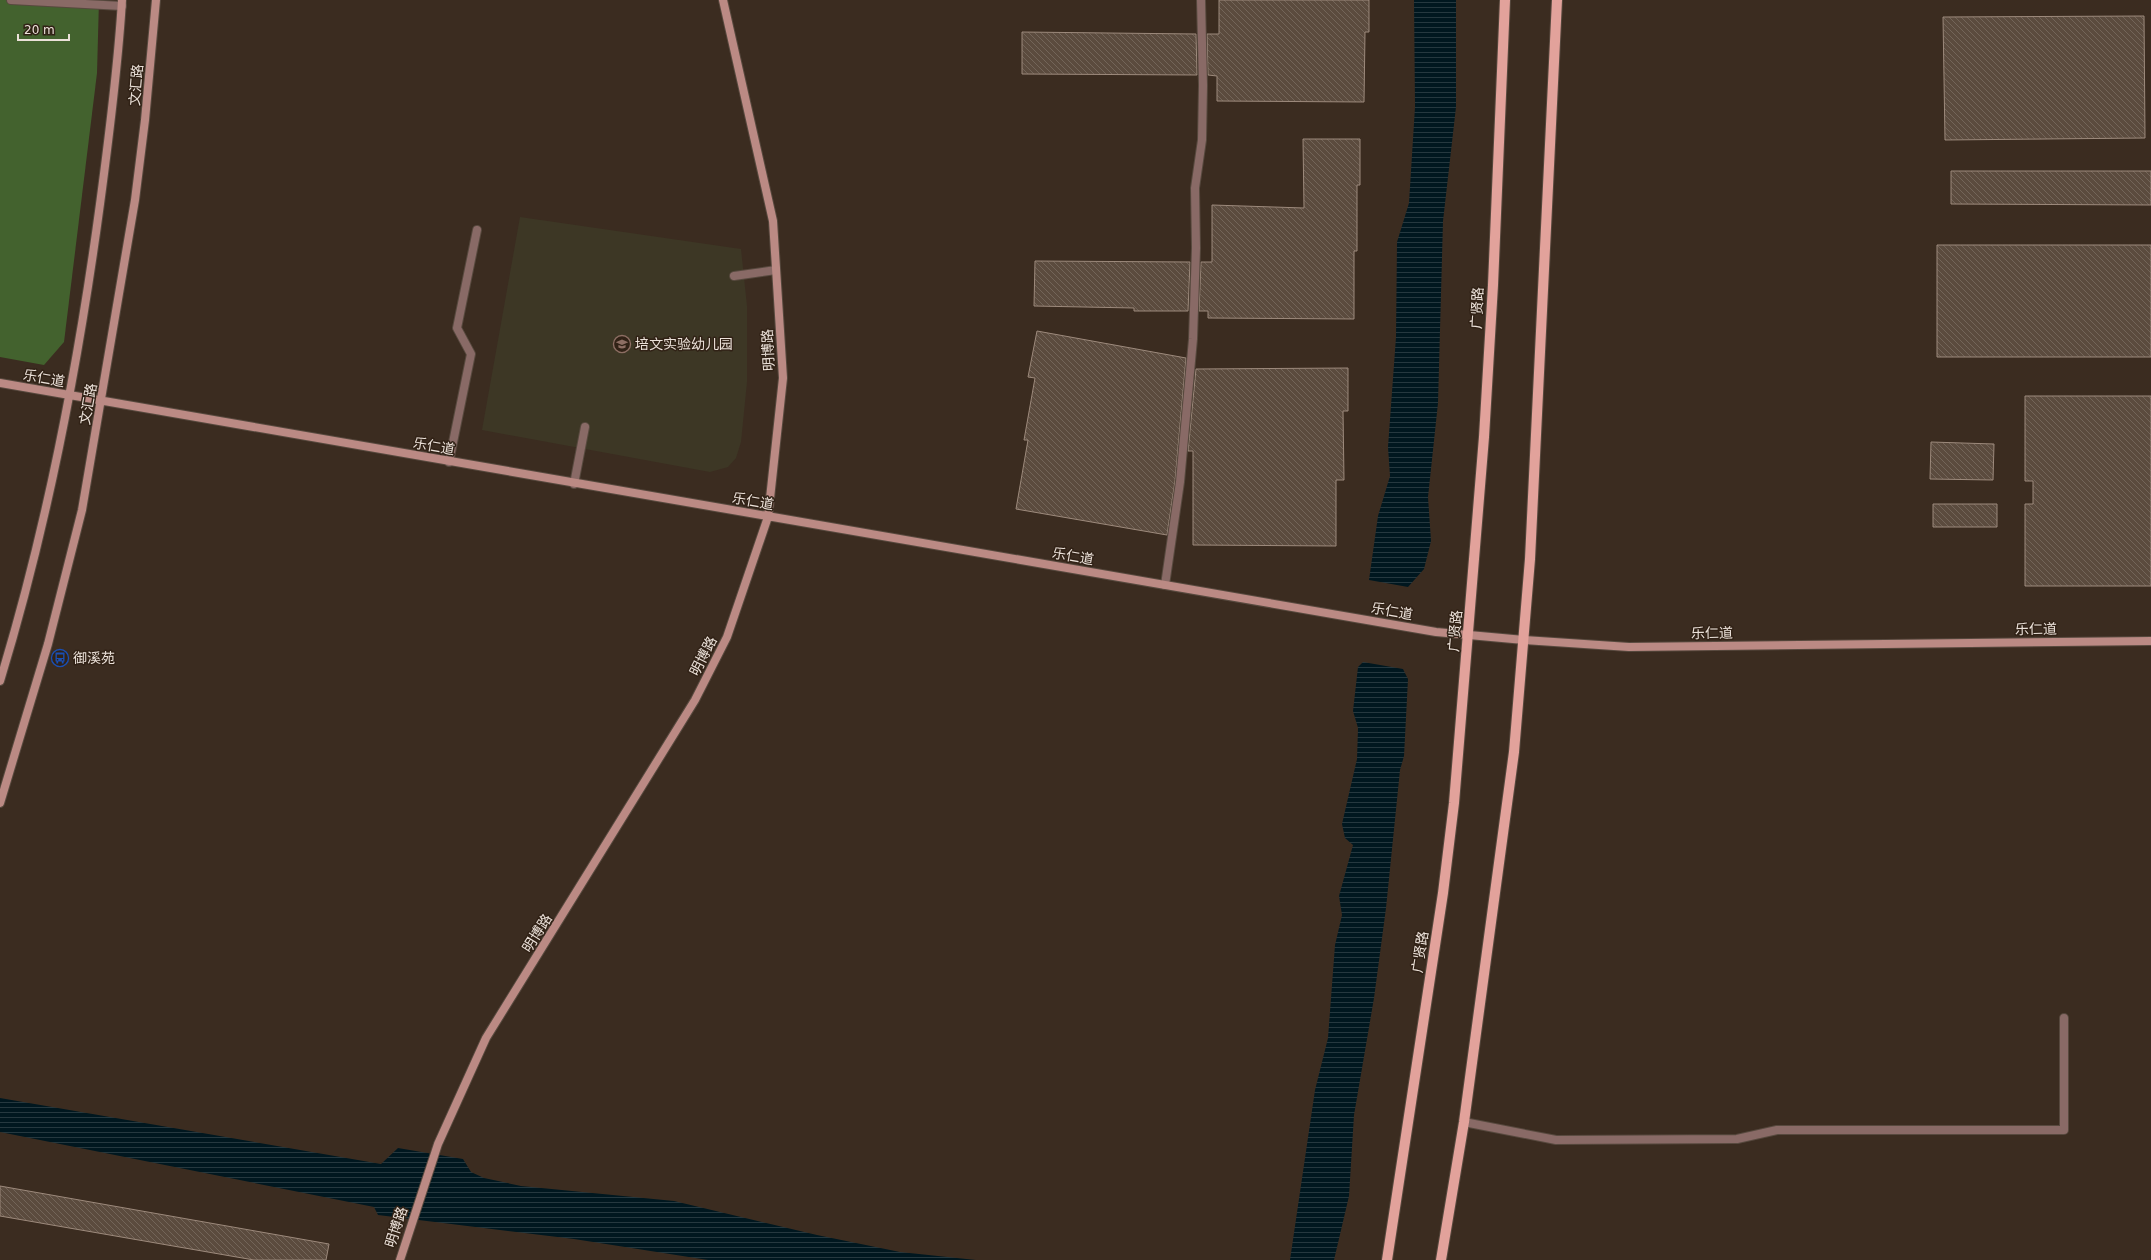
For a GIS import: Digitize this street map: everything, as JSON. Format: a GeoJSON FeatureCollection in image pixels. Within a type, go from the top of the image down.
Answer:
{"type":"FeatureCollection","features":[{"type":"Feature","properties":{"kind":"main road","name":"广贤路"},"geometry":{"type":"LineString","coordinates":[[1387,1260],[1443,893],[1454,803],[1469,636],[1492,292],[1505,0]]}},
{"type":"Feature","properties":{"kind":"main road"},"geometry":{"type":"LineString","coordinates":[[1441,1260],[1464,1122],[1514,752],[1530,559],[1557,0]]}},
{"type":"Feature","properties":{"kind":"street"},"geometry":{"type":"LineString","coordinates":[[11,0],[122,3]]}},
{"type":"Feature","properties":{"kind":"street","name":"文汇路"},"geometry":{"type":"LineString","coordinates":[[0,803],[48,644],[78,525],[102,401],[135,200],[145,120],[156,0]]}},
{"type":"Feature","properties":{"kind":"street","name":"明博路"},"geometry":{"type":"LineString","coordinates":[[400,1260],[438,1144],[486,1038],[695,700],[727,637],[768,517],[783,378],[773,221],[723,0]]}},
{"type":"Feature","properties":{"kind":"street"},"geometry":{"type":"LineString","coordinates":[[1165,585],[1180,482],[1193,339],[1196,248],[1194,188],[1202,140],[1203,85],[1201,0]]}},
{"type":"Feature","properties":{"kind":"street","name":"文汇路"},"geometry":{"type":"LineString","coordinates":[[0,681],[50,500],[70,395],[99,212],[122,3]]}},
{"type":"Feature","properties":{"kind":"street"},"geometry":{"type":"LineString","coordinates":[[449,462],[471,354],[457,328],[476,230]]}},
{"type":"Feature","properties":{"kind":"street"},"geometry":{"type":"LineString","coordinates":[[734,276],[776,270]]}},
{"type":"Feature","properties":{"kind":"street","name":"乐仁道"},"geometry":{"type":"LineString","coordinates":[[0,383],[574,484],[1436,632],[1469,636],[1629,647],[2151,641]]}},
{"type":"Feature","properties":{"kind":"street"},"geometry":{"type":"LineString","coordinates":[[574,484],[585,427]]}},
{"type":"Feature","properties":{"kind":"street"},"geometry":{"type":"LineString","coordinates":[[1464,1122],[1556,1140],[1737,1139],[1777,1130],[2064,1130],[2064,1018]]}},
{"type":"Feature","properties":{"kind":"shaded area","name":"培文实验幼儿园"},"geometry":{"type":"Polygon","coordinates":[[[520,217],[741,249],[747,306],[747,382],[741,442],[736,458],[728,467],[710,472],[482,430],[520,217]]]}},
{"type":"Feature","properties":{"kind":"green space"},"geometry":{"type":"Polygon","coordinates":[[[0,0],[99,0],[97,73],[64,342],[44,365],[0,357],[0,0]]]}},
{"type":"Feature","properties":{"kind":"water"},"geometry":{"type":"Polygon","coordinates":[[[1414,0],[1456,0],[1456,107],[1443,221],[1438,403],[1428,497],[1431,541],[1424,569],[1408,587],[1369,580],[1378,516],[1390,476],[1388,447],[1396,337],[1397,242],[1409,203],[1415,107],[1414,0]]]}},
{"type":"Feature","properties":{"kind":"water"},"geometry":{"type":"Polygon","coordinates":[[[1363,662],[1403,669],[1408,679],[1404,756],[1400,770],[1386,908],[1374,998],[1354,1115],[1349,1196],[1334,1260],[1290,1260],[1315,1090],[1328,1038],[1335,945],[1342,915],[1339,896],[1353,845],[1345,838],[1342,824],[1357,759],[1358,728],[1353,711],[1358,667],[1363,662]]]}},
{"type":"Feature","properties":{"kind":"water"},"geometry":{"type":"Polygon","coordinates":[[[0,1098],[381,1164],[398,1148],[463,1159],[471,1172],[484,1178],[521,1186],[674,1201],[817,1235],[900,1252],[976,1260],[708,1260],[574,1239],[378,1215],[374,1207],[0,1132],[0,1098]]]}},
{"type":"Feature","properties":{"kind":"building"},"geometry":{"type":"Polygon","coordinates":[[[1219,0],[1369,0],[1369,32],[1365,32],[1364,102],[1217,101],[1217,76],[1208,75],[1207,34],[1219,34],[1219,0]]]}},
{"type":"Feature","properties":{"kind":"building"},"geometry":{"type":"Polygon","coordinates":[[[2144,16],[2145,138],[1945,140],[1943,17],[2144,16]]]}},
{"type":"Feature","properties":{"kind":"building"},"geometry":{"type":"Polygon","coordinates":[[[1022,32],[1196,34],[1197,75],[1022,74],[1022,32]]]}},
{"type":"Feature","properties":{"kind":"building"},"geometry":{"type":"Polygon","coordinates":[[[1303,139],[1360,139],[1360,185],[1357,185],[1357,251],[1354,251],[1354,319],[1208,318],[1208,311],[1199,311],[1201,262],[1212,262],[1212,205],[1304,208],[1303,139]]]}},
{"type":"Feature","properties":{"kind":"building"},"geometry":{"type":"Polygon","coordinates":[[[1951,171],[2151,171],[2151,205],[1951,204],[1951,171]]]}},
{"type":"Feature","properties":{"kind":"building"},"geometry":{"type":"Polygon","coordinates":[[[1937,245],[2151,245],[2151,357],[1937,357],[1937,245]]]}},
{"type":"Feature","properties":{"kind":"building"},"geometry":{"type":"Polygon","coordinates":[[[1035,261],[1190,262],[1188,311],[1134,311],[1134,308],[1034,306],[1035,261]]]}},
{"type":"Feature","properties":{"kind":"building"},"geometry":{"type":"Polygon","coordinates":[[[1037,331],[1186,358],[1175,481],[1167,535],[1016,509],[1028,440],[1024,440],[1035,378],[1028,377],[1037,331]]]}},
{"type":"Feature","properties":{"kind":"building"},"geometry":{"type":"Polygon","coordinates":[[[1348,368],[1348,411],[1343,411],[1344,480],[1336,480],[1336,546],[1193,545],[1193,451],[1188,451],[1196,369],[1348,368]]]}},
{"type":"Feature","properties":{"kind":"building"},"geometry":{"type":"Polygon","coordinates":[[[2025,396],[2151,396],[2151,586],[2025,586],[2025,504],[2033,504],[2033,481],[2025,481],[2025,396]]]}},
{"type":"Feature","properties":{"kind":"building"},"geometry":{"type":"Polygon","coordinates":[[[1931,442],[1994,444],[1993,480],[1930,479],[1931,442]]]}},
{"type":"Feature","properties":{"kind":"building"},"geometry":{"type":"Polygon","coordinates":[[[1933,504],[1997,504],[1997,527],[1933,527],[1933,504]]]}},
{"type":"Feature","properties":{"kind":"building"},"geometry":{"type":"Polygon","coordinates":[[[0,1186],[329,1244],[326,1260],[254,1260],[0,1216],[0,1186]]]}},
{"type":"Feature","properties":{"kind":"place","name":"培文实验幼儿园"},"geometry":{"type":"Point","coordinates":[622,344]}},
{"type":"Feature","properties":{"kind":"place","name":"御溪苑"},"geometry":{"type":"Point","coordinates":[60,658]}}]}
